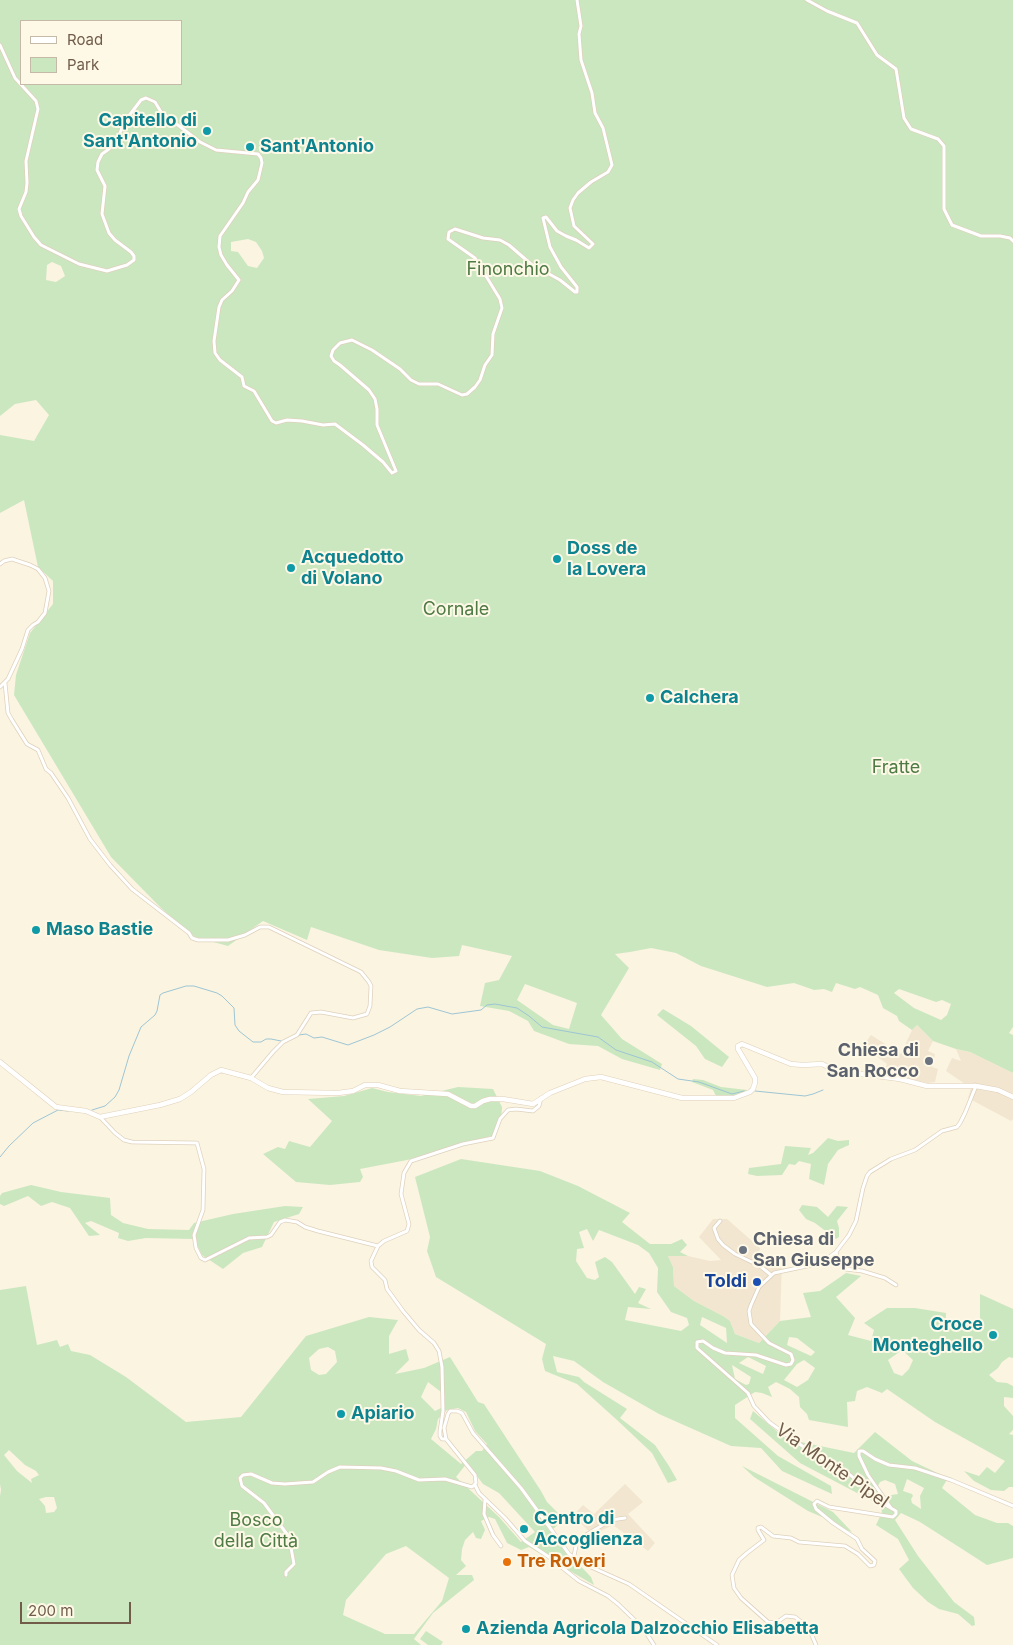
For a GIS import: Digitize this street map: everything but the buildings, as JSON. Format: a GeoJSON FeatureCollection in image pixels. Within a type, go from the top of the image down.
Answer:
{"type":"FeatureCollection","features":[{"type":"Feature","properties":{"kind":"street"},"geometry":{"type":"LineString","coordinates":[[21,85],[36,101],[38,109],[26,161],[27,184],[19,209],[21,216],[41,245],[79,264],[107,271],[127,265],[134,260],[131,252],[109,233],[102,214],[105,186],[97,170],[102,154],[109,149],[113,141],[119,136],[125,121],[141,100],[146,98],[155,102],[161,112],[200,142],[216,150],[258,154],[262,163],[258,180],[248,192],[243,203],[220,236],[219,247],[221,255],[239,280],[232,291],[222,300],[219,308],[214,341],[216,353],[220,360],[242,378],[244,386],[254,391],[272,421],[276,423],[287,420],[322,425],[335,424],[363,445],[392,472],[396,471],[380,434],[375,399],[369,390],[334,361],[331,356],[333,350],[340,343],[352,340],[372,350],[400,369],[411,380],[420,384],[438,384],[462,395],[467,394],[475,387],[492,355],[492,334],[502,308],[500,299],[492,289],[475,258],[448,239],[449,232],[455,229],[484,238],[500,240],[532,264],[577,292],[577,287],[561,267],[550,247],[543,218],[546,217],[557,231],[589,248],[593,244],[574,226],[570,208],[578,194],[591,182],[608,172],[612,165],[602,128],[594,113],[592,93],[581,60],[579,34],[581,26],[577,0]]}},
{"type":"Feature","properties":{"kind":"street"},"geometry":{"type":"LineString","coordinates":[[808,0],[827,11],[857,23],[876,55],[896,68],[904,118],[911,129],[938,139],[944,146],[944,209],[952,225],[981,236],[1000,236],[1013,241]]}},
{"type":"Feature","properties":{"kind":"street"},"geometry":{"type":"LineString","coordinates":[[0,44],[15,78],[20,83]]}},
{"type":"Feature","properties":{"kind":"street"},"geometry":{"type":"LineString","coordinates":[[0,564],[12,559],[38,569],[45,578],[49,591],[45,612],[38,622],[28,630],[22,649],[8,679],[0,687]]}},
{"type":"Feature","properties":{"kind":"street"},"geometry":{"type":"LineString","coordinates":[[5,683],[8,713],[27,744],[38,750],[46,770],[68,798],[90,839],[110,865],[139,894],[189,933],[192,938],[198,940],[228,940],[245,935],[260,927],[269,927],[361,972],[369,982],[371,986],[370,1006],[367,1014],[353,1018],[321,1012],[311,1013],[297,1035],[283,1042],[251,1078]]}},
{"type":"Feature","properties":{"kind":"street"},"geometry":{"type":"LineString","coordinates":[[100,1117],[180,1099],[211,1074],[221,1070],[251,1078],[268,1088],[283,1092],[338,1093],[353,1091],[365,1085],[378,1085],[400,1091],[448,1094],[471,1106],[490,1099],[514,1099],[527,1104],[533,1104],[541,1098],[585,1079],[601,1077],[682,1098],[734,1098],[750,1092],[755,1083],[755,1078],[738,1049],[738,1046],[742,1044],[791,1064],[822,1064],[837,1071],[900,1079],[927,1086],[974,1085],[998,1090],[1013,1097]]}},
{"type":"Feature","properties":{"kind":"street"},"geometry":{"type":"LineString","coordinates":[[0,1062],[56,1107],[86,1111],[100,1117],[115,1134],[124,1140],[132,1142],[197,1143],[204,1169],[203,1210],[194,1240],[198,1254],[204,1260],[249,1238],[267,1237],[271,1235],[280,1222],[285,1220],[297,1222],[304,1227],[318,1231],[378,1246]]}},
{"type":"Feature","properties":{"kind":"street"},"geometry":{"type":"LineString","coordinates":[[720,1221],[714,1228],[718,1239],[723,1245],[734,1254],[760,1266],[771,1275],[780,1271],[795,1270],[821,1263],[836,1252],[849,1235],[860,1211],[863,1188],[870,1172],[882,1164],[915,1150],[942,1131],[957,1127],[974,1085]]}},
{"type":"Feature","properties":{"kind":"street"},"geometry":{"type":"LineString","coordinates":[[446,1439],[442,1439],[440,1436],[443,1411],[443,1374],[436,1346],[418,1330],[402,1311],[388,1289],[385,1280],[372,1267],[372,1258],[378,1246],[389,1238],[407,1231],[409,1224],[401,1194],[404,1173],[411,1161],[462,1144],[493,1138],[500,1119],[508,1110],[533,1111],[538,1106],[541,1098]]}},
{"type":"Feature","properties":{"kind":"street"},"geometry":{"type":"LineString","coordinates":[[836,1252],[839,1263],[845,1269],[862,1271],[885,1278],[896,1285]]}},
{"type":"Feature","properties":{"kind":"street","name":"Via Monte Pipel"},"geometry":{"type":"LineString","coordinates":[[771,1275],[759,1287],[752,1302],[750,1311],[751,1324],[760,1336],[769,1343],[792,1354],[793,1360],[791,1364],[786,1365],[756,1354],[725,1353],[703,1341],[697,1342],[697,1348],[748,1393],[754,1406],[769,1422],[812,1452],[848,1473],[882,1503],[896,1511],[895,1516],[829,1507],[817,1501],[814,1504],[816,1509],[832,1523],[857,1539],[862,1549],[874,1561],[874,1565],[870,1566],[858,1554],[845,1546],[799,1542],[791,1538],[773,1536],[761,1527],[758,1528],[764,1540],[739,1560],[734,1570],[732,1582],[737,1593],[763,1619],[776,1623],[786,1616],[795,1617],[810,1631],[816,1645]]}},
{"type":"Feature","properties":{"kind":"street"},"geometry":{"type":"LineString","coordinates":[[654,1645],[643,1628],[618,1604],[608,1596],[579,1581],[525,1541],[505,1518],[479,1494],[475,1485],[475,1475],[446,1439],[444,1428],[448,1414],[453,1411],[462,1413],[473,1433],[517,1483],[560,1542],[574,1557],[582,1563],[629,1584],[717,1645]]}},
{"type":"Feature","properties":{"kind":"street"},"geometry":{"type":"LineString","coordinates":[[891,1508],[868,1475],[859,1456],[859,1451],[863,1451],[889,1465],[915,1468],[951,1480],[1013,1506]]}},
{"type":"Feature","properties":{"kind":"street"},"geometry":{"type":"LineString","coordinates":[[286,1575],[286,1572],[294,1564],[289,1537],[264,1504],[242,1486],[240,1478],[243,1475],[251,1474],[272,1483],[305,1483],[313,1482],[334,1469],[347,1466],[381,1468],[396,1471],[419,1480],[445,1479],[472,1487],[475,1485]]}},
{"type":"Feature","properties":{"kind":"street"},"geometry":{"type":"LineString","coordinates":[[485,1500],[484,1514],[493,1535],[501,1546]]}},
{"type":"Feature","properties":{"kind":"street"},"geometry":{"type":"LineString","coordinates":[[574,1557],[576,1546],[586,1535],[611,1520],[625,1518]]}},
{"type":"Feature","properties":{"kind":"shaded area"},"geometry":{"type":"Polygon","coordinates":[[[917,1025],[933,1041],[928,1051],[935,1054],[932,1067],[938,1069],[935,1082],[928,1083],[883,1073],[887,1064],[863,1046],[871,1035],[901,1054],[912,1030],[917,1025]]]}},
{"type":"Feature","properties":{"kind":"shaded area"},"geometry":{"type":"Polygon","coordinates":[[[956,1049],[970,1052],[1013,1073],[1013,1119],[1011,1121],[968,1098],[971,1088],[946,1071],[952,1058],[961,1061],[956,1049]]]}},
{"type":"Feature","properties":{"kind":"shaded area","name":"Toldi"},"geometry":{"type":"Polygon","coordinates":[[[713,1219],[727,1219],[760,1248],[759,1254],[782,1261],[780,1321],[759,1343],[735,1334],[730,1321],[694,1301],[674,1286],[673,1267],[668,1256],[688,1256],[710,1261],[721,1260],[699,1237],[713,1219]]]}},
{"type":"Feature","properties":{"kind":"shaded area"},"geometry":{"type":"Polygon","coordinates":[[[625,1484],[643,1502],[628,1514],[655,1543],[648,1551],[613,1525],[593,1535],[573,1516],[583,1505],[594,1514],[625,1484]]]}},
{"type":"Feature","properties":{"kind":"green space","name":"Finonchio"},"geometry":{"type":"Polygon","coordinates":[[[0,0],[1013,0],[1013,1027],[1009,1033],[1013,1035],[1013,1073],[970,1052],[933,1041],[917,1025],[912,1030],[899,1021],[897,1016],[883,1008],[878,995],[860,987],[855,989],[836,983],[832,992],[824,989],[814,990],[794,983],[767,987],[701,966],[676,953],[651,948],[615,954],[629,968],[601,1015],[622,1039],[662,1064],[660,1070],[622,1059],[598,1046],[569,1044],[534,1031],[528,1021],[509,1011],[480,1006],[485,983],[499,980],[512,956],[462,945],[459,956],[432,958],[379,950],[311,927],[307,940],[263,921],[228,946],[195,937],[162,909],[111,857],[14,695],[16,675],[30,633],[53,604],[53,581],[38,567],[24,500],[0,513],[0,435],[34,441],[49,415],[36,400],[15,404],[0,416],[0,0]],[[248,239],[231,242],[231,251],[238,252],[248,266],[257,268],[264,258],[262,251],[256,242],[248,239]],[[52,262],[47,265],[46,280],[56,282],[65,276],[61,266],[52,262]],[[525,984],[517,1000],[553,1025],[569,1029],[577,1003],[525,984]],[[899,989],[894,993],[914,1008],[941,1020],[947,1015],[951,1004],[942,1000],[936,1002],[899,989]]]}},
{"type":"Feature","properties":{"kind":"green space"},"geometry":{"type":"Polygon","coordinates":[[[663,1009],[691,1026],[729,1057],[722,1067],[705,1059],[696,1046],[657,1015],[663,1009]]]}},
{"type":"Feature","properties":{"kind":"green space"},"geometry":{"type":"Polygon","coordinates":[[[693,1079],[703,1080],[721,1087],[747,1090],[746,1093],[735,1097],[716,1096],[713,1090],[692,1082],[693,1079]]]}},
{"type":"Feature","properties":{"kind":"green space"},"geometry":{"type":"Polygon","coordinates":[[[458,1087],[493,1089],[502,1107],[501,1122],[495,1135],[407,1160],[360,1169],[363,1177],[360,1182],[330,1185],[296,1182],[263,1154],[278,1147],[285,1149],[289,1141],[310,1147],[332,1121],[308,1099],[344,1096],[372,1088],[421,1096],[458,1087]]]}},
{"type":"Feature","properties":{"kind":"green space"},"geometry":{"type":"Polygon","coordinates":[[[828,1138],[838,1141],[849,1140],[849,1145],[838,1150],[828,1164],[824,1185],[809,1179],[811,1164],[799,1161],[795,1165],[789,1164],[782,1175],[757,1176],[748,1174],[749,1168],[781,1164],[785,1146],[811,1148],[808,1155],[813,1153],[828,1138]]]}},
{"type":"Feature","properties":{"kind":"green space"},"geometry":{"type":"Polygon","coordinates":[[[461,1159],[540,1171],[578,1186],[630,1213],[622,1222],[650,1244],[671,1244],[682,1239],[687,1245],[680,1252],[688,1256],[668,1256],[673,1267],[674,1286],[694,1301],[730,1321],[735,1334],[759,1343],[780,1321],[811,1317],[803,1293],[820,1291],[846,1273],[861,1276],[836,1297],[855,1318],[848,1335],[871,1341],[874,1330],[864,1323],[887,1308],[915,1308],[946,1313],[945,1330],[980,1321],[980,1294],[1013,1309],[1013,1358],[1009,1357],[989,1375],[997,1382],[1013,1386],[1013,1398],[1004,1397],[1004,1406],[1013,1416],[1013,1430],[1009,1434],[1013,1435],[1013,1487],[1009,1487],[1004,1491],[991,1490],[974,1481],[964,1471],[979,1476],[987,1467],[995,1473],[1005,1461],[935,1422],[887,1389],[882,1393],[867,1387],[857,1391],[855,1401],[847,1402],[848,1427],[809,1420],[807,1414],[800,1407],[799,1397],[790,1389],[776,1382],[768,1387],[772,1397],[755,1392],[735,1405],[735,1418],[778,1456],[831,1486],[832,1494],[782,1471],[761,1448],[731,1446],[659,1414],[603,1382],[574,1361],[553,1356],[557,1372],[579,1377],[627,1409],[620,1418],[655,1445],[677,1480],[668,1483],[652,1453],[617,1420],[577,1384],[545,1371],[542,1359],[546,1344],[436,1277],[427,1251],[430,1237],[415,1177],[461,1159]],[[587,1229],[579,1232],[584,1248],[577,1249],[576,1261],[587,1278],[595,1280],[599,1277],[595,1262],[605,1257],[612,1262],[635,1294],[639,1287],[646,1289],[638,1303],[651,1309],[628,1307],[625,1320],[681,1331],[689,1325],[687,1318],[671,1312],[657,1292],[658,1268],[649,1253],[638,1245],[599,1230],[593,1241],[587,1229]],[[702,1317],[700,1325],[727,1343],[726,1328],[702,1317]],[[789,1337],[787,1345],[811,1356],[815,1352],[797,1338],[789,1337]],[[902,1350],[888,1360],[894,1373],[902,1376],[909,1369],[913,1360],[902,1350]],[[748,1357],[739,1363],[763,1374],[766,1366],[748,1357]],[[804,1360],[797,1364],[784,1380],[797,1387],[808,1380],[815,1368],[804,1360]],[[732,1365],[735,1379],[746,1385],[749,1384],[751,1377],[732,1365]]]}},
{"type":"Feature","properties":{"kind":"green space"},"geometry":{"type":"Polygon","coordinates":[[[31,1185],[61,1192],[110,1198],[111,1215],[123,1223],[148,1229],[189,1230],[194,1223],[233,1214],[285,1206],[303,1207],[299,1214],[274,1222],[262,1247],[243,1253],[223,1269],[202,1255],[194,1239],[146,1238],[128,1241],[118,1238],[119,1233],[91,1221],[85,1223],[100,1235],[89,1236],[70,1208],[52,1202],[41,1206],[28,1196],[4,1206],[0,1204],[2,1193],[31,1185]]]}},
{"type":"Feature","properties":{"kind":"green space"},"geometry":{"type":"Polygon","coordinates":[[[802,1205],[817,1207],[828,1217],[837,1206],[848,1207],[837,1221],[839,1237],[836,1239],[815,1223],[806,1219],[799,1210],[802,1205]]]}},
{"type":"Feature","properties":{"kind":"green space","name":"Bosco della Città"},"geometry":{"type":"Polygon","coordinates":[[[26,1286],[37,1345],[57,1340],[60,1347],[68,1344],[71,1351],[90,1355],[126,1377],[186,1422],[241,1417],[306,1336],[369,1317],[398,1320],[389,1336],[389,1354],[406,1349],[409,1360],[395,1374],[424,1368],[450,1357],[478,1402],[484,1404],[547,1502],[564,1519],[551,1531],[569,1554],[591,1577],[594,1585],[529,1547],[521,1550],[507,1543],[495,1519],[489,1517],[481,1521],[485,1530],[481,1539],[476,1538],[473,1532],[465,1540],[462,1549],[461,1560],[466,1566],[456,1575],[472,1575],[474,1580],[433,1613],[414,1639],[421,1645],[0,1645],[0,1290],[26,1286]],[[328,1347],[319,1349],[309,1358],[311,1370],[319,1375],[326,1374],[337,1362],[335,1351],[328,1347]],[[428,1382],[421,1397],[435,1411],[445,1406],[445,1395],[428,1382]],[[458,1408],[447,1410],[438,1419],[431,1439],[461,1464],[476,1451],[482,1451],[487,1444],[475,1431],[466,1412],[458,1408]],[[9,1450],[4,1455],[17,1471],[32,1483],[31,1479],[39,1475],[9,1450]],[[467,1463],[456,1477],[499,1517],[521,1542],[535,1532],[499,1493],[483,1484],[467,1463]],[[54,1497],[39,1499],[45,1506],[46,1513],[54,1512],[57,1508],[54,1497]],[[406,1546],[386,1554],[346,1600],[343,1615],[385,1634],[414,1634],[442,1601],[449,1578],[406,1546]]]}},
{"type":"Feature","properties":{"kind":"green space"},"geometry":{"type":"Polygon","coordinates":[[[753,1411],[786,1439],[854,1453],[875,1432],[912,1461],[948,1478],[942,1488],[975,1515],[997,1523],[1008,1523],[1013,1526],[1013,1558],[987,1565],[920,1522],[901,1513],[895,1520],[918,1556],[954,1602],[974,1617],[975,1625],[972,1626],[958,1614],[939,1609],[913,1588],[899,1569],[909,1560],[898,1539],[876,1525],[882,1512],[880,1505],[800,1463],[750,1419],[753,1411]],[[907,1479],[903,1491],[912,1494],[912,1503],[921,1509],[920,1496],[924,1488],[907,1479]],[[885,1480],[880,1482],[878,1486],[885,1496],[898,1494],[895,1484],[885,1480]]]}},
{"type":"Feature","properties":{"kind":"green space"},"geometry":{"type":"Polygon","coordinates":[[[742,1466],[833,1512],[852,1532],[808,1511],[754,1477],[742,1466]]]}},
{"type":"Feature","properties":{"kind":"green space"},"geometry":{"type":"Polygon","coordinates":[[[426,1631],[443,1642],[441,1645],[428,1645],[420,1639],[426,1631]]]}},
{"type":"Feature","properties":{"kind":"waterway"},"geometry":{"type":"LineString","coordinates":[[92,1110],[105,1106],[115,1097],[141,1027],[155,1015],[160,995],[163,993],[186,986],[194,986],[217,993],[234,1008],[235,1025],[239,1031],[253,1042],[261,1042],[266,1039],[281,1041]]}},
{"type":"Feature","properties":{"kind":"waterway"},"geometry":{"type":"LineString","coordinates":[[299,1035],[306,1034],[314,1038],[322,1037],[348,1045],[390,1027],[417,1009],[428,1007],[452,1014],[481,1010],[487,1005],[495,1004],[517,1008],[542,1027],[598,1037],[616,1050],[652,1062],[678,1079],[699,1082],[732,1094],[744,1091]]}},
{"type":"Feature","properties":{"kind":"waterway"},"geometry":{"type":"LineString","coordinates":[[755,1091],[805,1096],[823,1090]]}},
{"type":"Feature","properties":{"kind":"waterway"},"geometry":{"type":"LineString","coordinates":[[0,1157],[33,1123],[58,1110],[68,1111]]}},
{"type":"Feature","properties":{"kind":"place","name":"Capitello di Sant'Antonio"},"geometry":{"type":"Point","coordinates":[207,131]}},
{"type":"Feature","properties":{"kind":"place","name":"Sant'Antonio"},"geometry":{"type":"Point","coordinates":[250,147]}},
{"type":"Feature","properties":{"kind":"place","name":"Doss de la Lovera"},"geometry":{"type":"Point","coordinates":[557,559]}},
{"type":"Feature","properties":{"kind":"place","name":"Acquedotto di Volano"},"geometry":{"type":"Point","coordinates":[291,568]}},
{"type":"Feature","properties":{"kind":"place","name":"Calchera"},"geometry":{"type":"Point","coordinates":[650,698]}},
{"type":"Feature","properties":{"kind":"place","name":"Maso Bastie"},"geometry":{"type":"Point","coordinates":[36,930]}},
{"type":"Feature","properties":{"kind":"place","name":"Chiesa di San Rocco"},"geometry":{"type":"Point","coordinates":[929,1061]}},
{"type":"Feature","properties":{"kind":"place","name":"Chiesa di San Giuseppe"},"geometry":{"type":"Point","coordinates":[743,1250]}},
{"type":"Feature","properties":{"kind":"place","name":"Toldi"},"geometry":{"type":"Point","coordinates":[757,1282]}},
{"type":"Feature","properties":{"kind":"place","name":"Croce Monteghello"},"geometry":{"type":"Point","coordinates":[993,1335]}},
{"type":"Feature","properties":{"kind":"place","name":"Apiario"},"geometry":{"type":"Point","coordinates":[341,1414]}},
{"type":"Feature","properties":{"kind":"place","name":"Centro di Accoglienza"},"geometry":{"type":"Point","coordinates":[524,1529]}},
{"type":"Feature","properties":{"kind":"place","name":"Tre Roveri"},"geometry":{"type":"Point","coordinates":[507,1562]}},
{"type":"Feature","properties":{"kind":"place","name":"Azienda Agricola Dalzocchio Elisabetta"},"geometry":{"type":"Point","coordinates":[466,1629]}},
{"type":"Feature","properties":{"kind":"park label","name":"Cornale"},"geometry":{"type":"Point","coordinates":[456,610]}},
{"type":"Feature","properties":{"kind":"park label","name":"Fratte"},"geometry":{"type":"Point","coordinates":[896,768]}}]}
